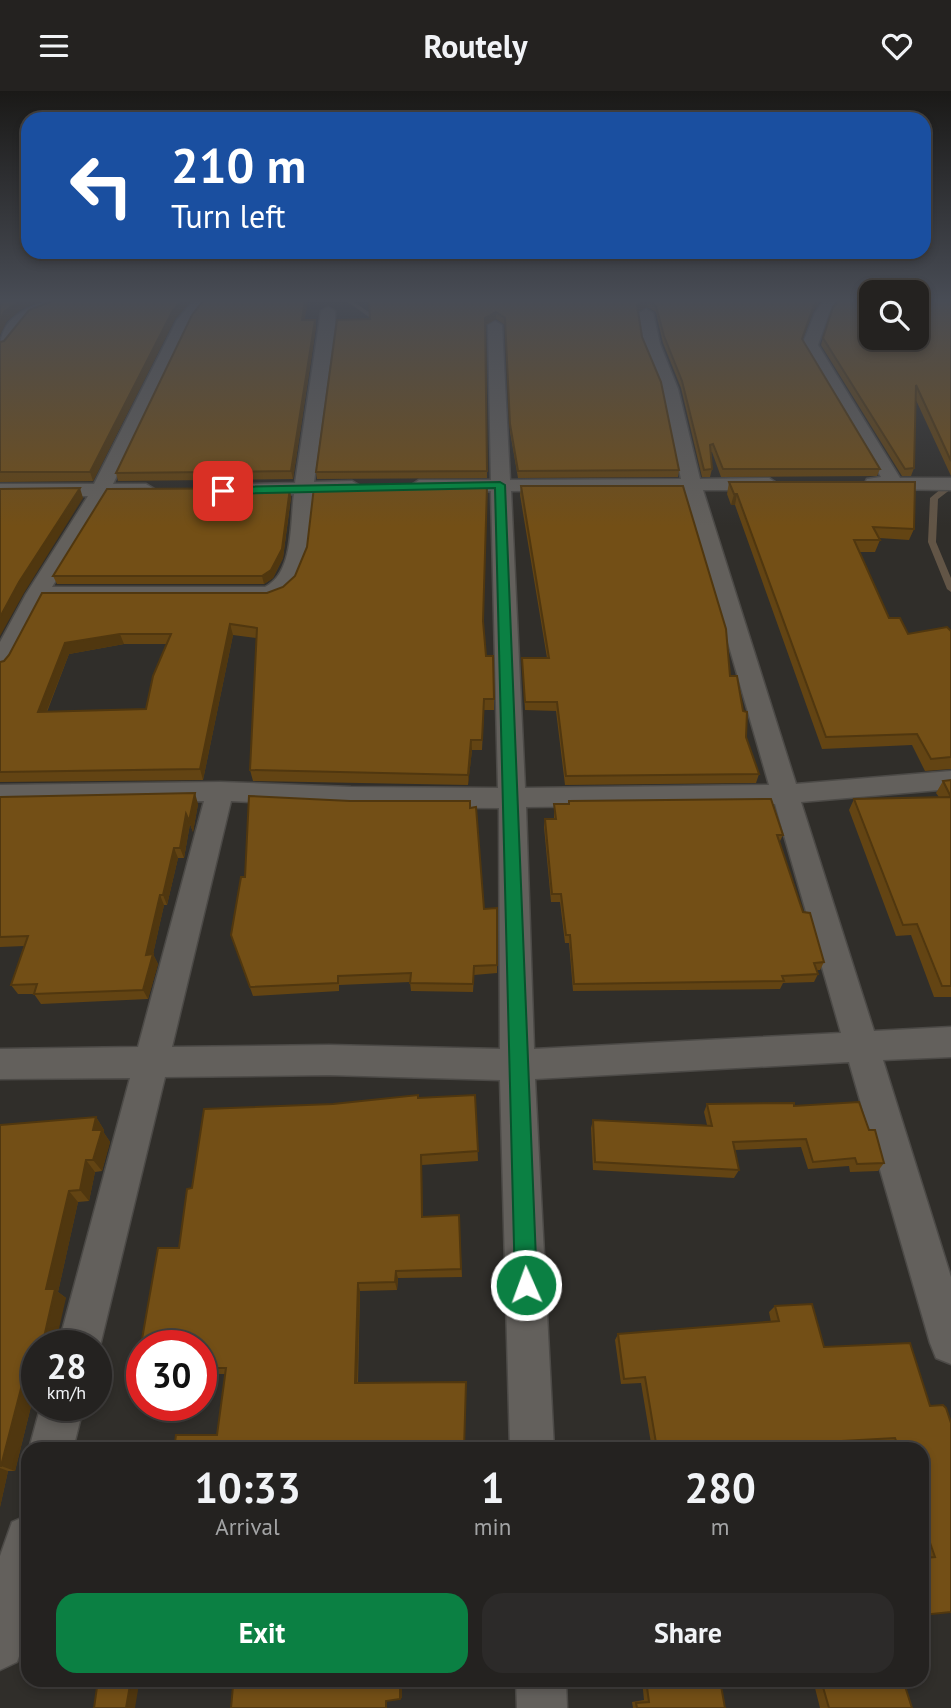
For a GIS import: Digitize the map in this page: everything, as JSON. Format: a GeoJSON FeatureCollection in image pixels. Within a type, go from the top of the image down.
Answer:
{"type":"FeatureCollection","features":[{"type":"Feature","properties":{"kind":"street"},"geometry":{"type":"LineString","coordinates":[[0,664],[37,594],[101,490],[155,375]]}},
{"type":"Feature","properties":{"kind":"street"},"geometry":{"type":"LineString","coordinates":[[37,594],[269,594],[279,589],[296,562],[321,375]]}},
{"type":"Feature","properties":{"kind":"street"},"geometry":{"type":"LineString","coordinates":[[497,375],[512,798],[517,1065],[532,1442]]}},
{"type":"Feature","properties":{"kind":"street"},"geometry":{"type":"LineString","coordinates":[[665,375],[692,485],[951,1343]]}},
{"type":"Feature","properties":{"kind":"street"},"geometry":{"type":"LineString","coordinates":[[829,375],[894,483]]}},
{"type":"Feature","properties":{"kind":"street"},"geometry":{"type":"LineString","coordinates":[[856,483],[951,484]]}},
{"type":"Feature","properties":{"kind":"street"},"geometry":{"type":"LineString","coordinates":[[395,487],[792,484]]}},
{"type":"Feature","properties":{"kind":"street"},"geometry":{"type":"LineString","coordinates":[[237,490],[369,487]]}},
{"type":"Feature","properties":{"kind":"street"},"geometry":{"type":"LineString","coordinates":[[0,490],[169,490]]}},
{"type":"Feature","properties":{"kind":"street"},"geometry":{"type":"LineString","coordinates":[[0,795],[220,792],[351,797],[512,798],[787,794],[951,780]]}},
{"type":"Feature","properties":{"kind":"street"},"geometry":{"type":"LineString","coordinates":[[83,1330],[220,792]]}},
{"type":"Feature","properties":{"kind":"street"},"geometry":{"type":"LineString","coordinates":[[0,1064],[329,1060],[517,1065],[951,1042]]}},
{"type":"Feature","properties":{"kind":"street"},"geometry":{"type":"LineString","coordinates":[[53,1442],[59,1421]]}},
{"type":"Feature","properties":{"kind":"street"},"geometry":{"type":"LineString","coordinates":[[0,1645],[21,1565]]}},
{"type":"Feature","properties":{"kind":"street"},"geometry":{"type":"LineString","coordinates":[[541,1687],[542,1708]]}},
{"type":"Feature","properties":{"kind":"building"},"geometry":{"type":"Polygon","coordinates":[[[0,375],[139,375],[90,472],[0,472],[0,375]]]}},
{"type":"Feature","properties":{"kind":"building"},"geometry":{"type":"Polygon","coordinates":[[[163,375],[306,375],[291,471],[116,473],[163,375]]]}},
{"type":"Feature","properties":{"kind":"building"},"geometry":{"type":"Polygon","coordinates":[[[329,375],[486,375],[487,471],[316,472],[329,375]]]}},
{"type":"Feature","properties":{"kind":"building"},"geometry":{"type":"Polygon","coordinates":[[[508,375],[658,375],[679,470],[518,471],[510,424],[508,375]]]}},
{"type":"Feature","properties":{"kind":"building"},"geometry":{"type":"Polygon","coordinates":[[[680,375],[824,375],[880,469],[723,469],[713,444],[710,445],[712,469],[704,470],[680,375]]]}},
{"type":"Feature","properties":{"kind":"building"},"geometry":{"type":"Polygon","coordinates":[[[846,375],[951,375],[951,461],[916,385],[914,468],[905,469],[846,375]]]}},
{"type":"Feature","properties":{"kind":"building"},"geometry":{"type":"Polygon","coordinates":[[[729,482],[915,482],[914,529],[873,527],[880,540],[854,540],[889,618],[900,618],[908,634],[947,627],[951,631],[951,757],[931,759],[917,734],[826,737],[737,494],[734,494],[729,482]]]}},
{"type":"Feature","properties":{"kind":"building"},"geometry":{"type":"Polygon","coordinates":[[[487,486],[483,621],[486,656],[493,656],[494,699],[484,699],[482,740],[471,740],[468,775],[250,770],[257,628],[230,624],[200,769],[0,772],[0,662],[9,655],[42,593],[267,593],[283,587],[295,576],[307,547],[314,487],[487,486]],[[120,634],[65,643],[38,712],[146,709],[153,676],[171,634],[120,634]]]}},
{"type":"Feature","properties":{"kind":"building"},"geometry":{"type":"Polygon","coordinates":[[[521,486],[683,486],[726,629],[730,676],[737,676],[743,711],[747,712],[746,737],[759,774],[566,776],[557,702],[525,702],[522,658],[549,658],[521,486]]]}},
{"type":"Feature","properties":{"kind":"building"},"geometry":{"type":"Polygon","coordinates":[[[80,488],[19,582],[0,617],[0,489],[80,488]]]}},
{"type":"Feature","properties":{"kind":"building"},"geometry":{"type":"Polygon","coordinates":[[[290,488],[282,549],[271,570],[262,576],[53,576],[107,489],[290,488]]]}},
{"type":"Feature","properties":{"kind":"building"},"geometry":{"type":"Polygon","coordinates":[[[951,780],[951,797],[943,781],[951,780]]]}},
{"type":"Feature","properties":{"kind":"building"},"geometry":{"type":"Polygon","coordinates":[[[195,793],[189,821],[186,814],[180,848],[174,848],[163,895],[160,895],[146,955],[153,954],[143,990],[34,994],[37,984],[11,985],[28,936],[0,937],[0,797],[195,793]]]}},
{"type":"Feature","properties":{"kind":"building"},"geometry":{"type":"Polygon","coordinates":[[[249,796],[350,801],[470,801],[470,808],[476,807],[484,909],[497,908],[497,965],[474,966],[473,984],[410,983],[411,973],[338,976],[338,983],[250,987],[231,935],[241,877],[245,877],[249,796]]]}},
{"type":"Feature","properties":{"kind":"building"},"geometry":{"type":"Polygon","coordinates":[[[951,797],[951,986],[942,986],[917,924],[903,925],[854,799],[951,797]]]}},
{"type":"Feature","properties":{"kind":"building"},"geometry":{"type":"Polygon","coordinates":[[[771,799],[783,835],[777,835],[803,912],[810,913],[824,962],[814,963],[818,974],[782,976],[784,981],[574,984],[570,935],[566,935],[561,894],[552,894],[545,819],[556,819],[554,804],[569,804],[569,801],[771,799]]]}},
{"type":"Feature","properties":{"kind":"building"},"geometry":{"type":"Polygon","coordinates":[[[418,1095],[418,1098],[475,1095],[478,1151],[421,1155],[422,1217],[459,1215],[461,1269],[396,1271],[395,1282],[358,1283],[355,1383],[466,1382],[464,1442],[175,1442],[176,1435],[217,1435],[226,1368],[217,1368],[217,1330],[144,1330],[158,1248],[179,1248],[187,1189],[192,1188],[204,1109],[333,1104],[418,1095]]]}},
{"type":"Feature","properties":{"kind":"building"},"geometry":{"type":"Polygon","coordinates":[[[859,1102],[869,1130],[875,1130],[884,1163],[857,1164],[855,1158],[813,1162],[806,1139],[733,1142],[739,1170],[595,1162],[593,1120],[712,1126],[707,1104],[794,1103],[794,1106],[859,1102]]]}},
{"type":"Feature","properties":{"kind":"building"},"geometry":{"type":"Polygon","coordinates":[[[96,1117],[93,1130],[102,1130],[93,1160],[86,1160],[80,1190],[69,1191],[46,1289],[55,1289],[46,1330],[21,1330],[21,1388],[1,1466],[0,1466],[0,1125],[96,1117]]]}},
{"type":"Feature","properties":{"kind":"building"},"geometry":{"type":"Polygon","coordinates":[[[812,1304],[824,1347],[910,1343],[930,1406],[943,1405],[951,1423],[951,1612],[929,1614],[929,1557],[935,1557],[929,1540],[929,1442],[896,1442],[895,1438],[825,1442],[656,1442],[645,1377],[624,1379],[618,1334],[779,1321],[775,1306],[812,1304]]]}},
{"type":"Feature","properties":{"kind":"building"},"geometry":{"type":"Polygon","coordinates":[[[97,1687],[130,1687],[126,1708],[94,1708],[97,1687]]]}},
{"type":"Feature","properties":{"kind":"building"},"geometry":{"type":"Polygon","coordinates":[[[233,1687],[400,1687],[400,1699],[386,1701],[386,1708],[231,1708],[233,1687]]]}},
{"type":"Feature","properties":{"kind":"building"},"geometry":{"type":"Polygon","coordinates":[[[647,1687],[721,1687],[725,1708],[637,1708],[636,1703],[649,1702],[647,1687]]]}},
{"type":"Feature","properties":{"kind":"building"},"geometry":{"type":"Polygon","coordinates":[[[823,1687],[905,1687],[912,1708],[829,1708],[823,1687]]]}},
{"type":"Feature","properties":{"kind":"waterway"},"geometry":{"type":"LineString","coordinates":[[951,485],[934,498],[932,542],[951,589]]}},
{"type":"Feature","properties":{"kind":"route"},"geometry":{"type":"LineString","coordinates":[[223,491],[500,485],[526,1285]]}}]}
